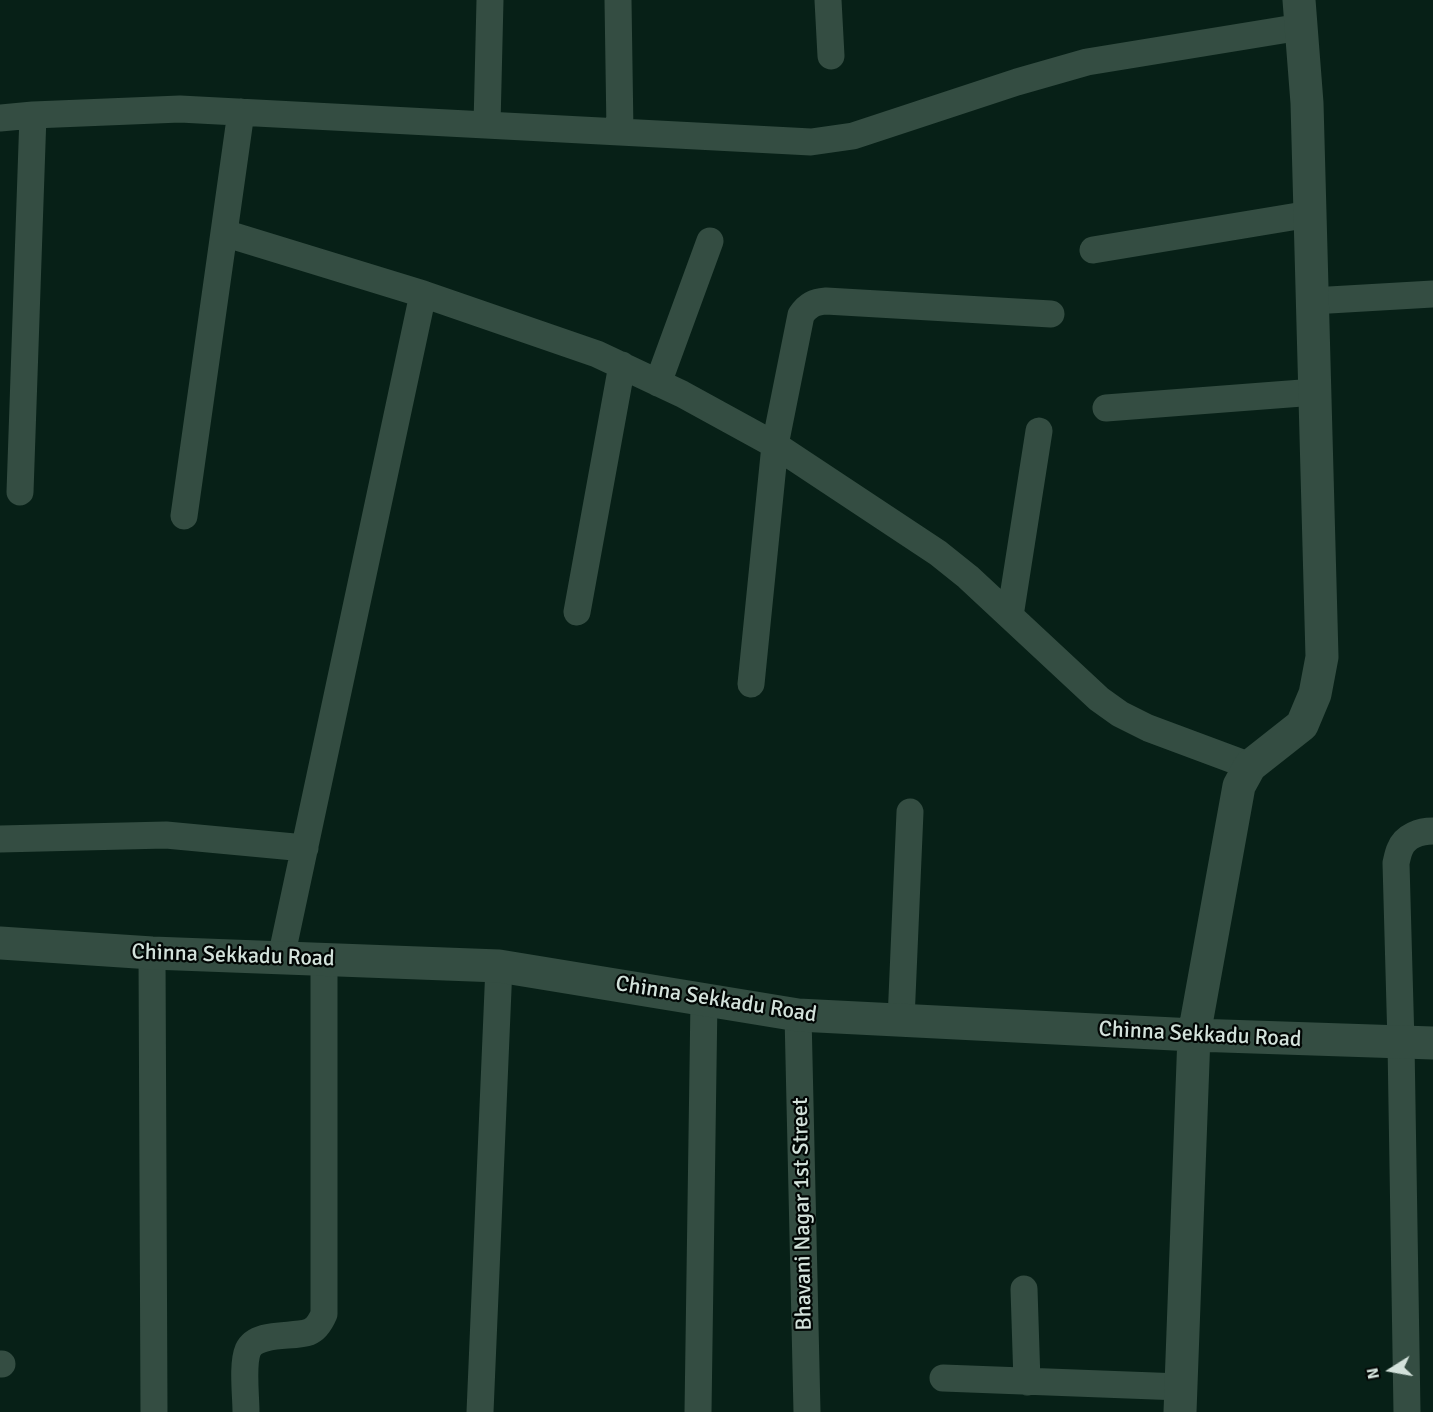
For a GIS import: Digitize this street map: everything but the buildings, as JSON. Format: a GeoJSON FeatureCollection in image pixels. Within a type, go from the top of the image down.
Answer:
{"type":"FeatureCollection","features":[{"type":"Feature","properties":{"kind":"street"},"geometry":{"type":"LineString","coordinates":[[487,125],[490,0]]}},
{"type":"Feature","properties":{"kind":"street"},"geometry":{"type":"LineString","coordinates":[[618,0],[620,132]]}},
{"type":"Feature","properties":{"kind":"street"},"geometry":{"type":"LineString","coordinates":[[828,0],[831,56]]}},
{"type":"Feature","properties":{"kind":"street"},"geometry":{"type":"LineString","coordinates":[[0,118],[180,109],[811,142],[853,136],[1017,82],[1087,62],[1300,14],[1307,103],[1322,657],[1315,694],[1302,725],[1250,766],[1239,786],[1194,1035],[1180,1399],[1027,1382],[943,1378]]}},
{"type":"Feature","properties":{"kind":"street"},"geometry":{"type":"LineString","coordinates":[[184,516],[241,112]]}},
{"type":"Feature","properties":{"kind":"street"},"geometry":{"type":"LineString","coordinates":[[20,492],[33,115]]}},
{"type":"Feature","properties":{"kind":"street"},"geometry":{"type":"LineString","coordinates":[[1093,250],[1310,214]]}},
{"type":"Feature","properties":{"kind":"street"},"geometry":{"type":"LineString","coordinates":[[224,233],[423,294],[597,354],[682,394],[775,445],[938,553],[968,577],[1099,699],[1120,714],[1148,728],[1250,766]]}},
{"type":"Feature","properties":{"kind":"street"},"geometry":{"type":"LineString","coordinates":[[658,383],[710,241]]}},
{"type":"Feature","properties":{"kind":"street"},"geometry":{"type":"LineString","coordinates":[[280,958],[423,294]]}},
{"type":"Feature","properties":{"kind":"street"},"geometry":{"type":"LineString","coordinates":[[1312,301],[1433,294]]}},
{"type":"Feature","properties":{"kind":"street"},"geometry":{"type":"LineString","coordinates":[[751,684],[775,445],[801,315],[806,307],[816,302],[838,302],[1051,314]]}},
{"type":"Feature","properties":{"kind":"street"},"geometry":{"type":"LineString","coordinates":[[578,612],[622,365]]}},
{"type":"Feature","properties":{"kind":"street"},"geometry":{"type":"LineString","coordinates":[[1106,408],[1315,392]]}},
{"type":"Feature","properties":{"kind":"street"},"geometry":{"type":"LineString","coordinates":[[1010,616],[1039,431]]}},
{"type":"Feature","properties":{"kind":"street"},"geometry":{"type":"LineString","coordinates":[[901,1020],[910,812]]}},
{"type":"Feature","properties":{"kind":"street"},"geometry":{"type":"LineString","coordinates":[[1407,1412],[1417,1043],[1396,863],[1400,848],[1410,836],[1433,831]]}},
{"type":"Feature","properties":{"kind":"street"},"geometry":{"type":"LineString","coordinates":[[0,838],[166,835],[304,848]]}},
{"type":"Feature","properties":{"kind":"street","name":"Chinna Sekkadu Road"},"geometry":{"type":"LineString","coordinates":[[0,943],[152,953],[499,966],[798,1015],[1194,1035],[1417,1043]]}},
{"type":"Feature","properties":{"kind":"street"},"geometry":{"type":"LineString","coordinates":[[152,953],[154,1412]]}},
{"type":"Feature","properties":{"kind":"street"},"geometry":{"type":"LineString","coordinates":[[246,1412],[245,1364],[248,1349],[255,1342],[267,1337],[310,1331],[319,1324],[324,1314],[324,959]]}},
{"type":"Feature","properties":{"kind":"street"},"geometry":{"type":"LineString","coordinates":[[480,1412],[499,966]]}},
{"type":"Feature","properties":{"kind":"street"},"geometry":{"type":"LineString","coordinates":[[698,1412],[704,999]]}},
{"type":"Feature","properties":{"kind":"street","name":"Bhavani Nagar 1st Street"},"geometry":{"type":"LineString","coordinates":[[798,1015],[807,1412]]}},
{"type":"Feature","properties":{"kind":"street"},"geometry":{"type":"LineString","coordinates":[[1024,1289],[1027,1382]]}}]}
